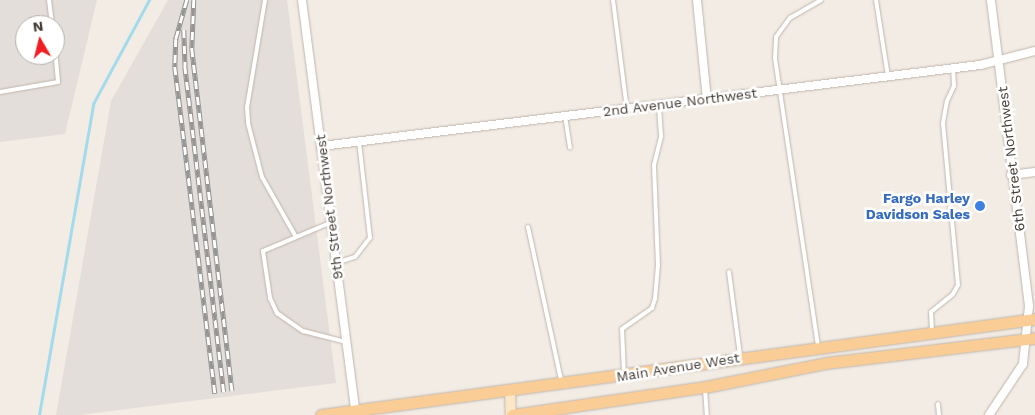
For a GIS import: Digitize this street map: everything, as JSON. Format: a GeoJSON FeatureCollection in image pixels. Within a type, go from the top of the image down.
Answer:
{"type":"FeatureCollection","features":[{"type":"Feature","properties":{"kind":"main road","name":"Main Avenue West"},"geometry":{"type":"LineString","coordinates":[[322,415],[356,413],[625,376],[740,356],[1032,319]]}},
{"type":"Feature","properties":{"kind":"main road","name":"Main Avenue West"},"geometry":{"type":"LineString","coordinates":[[512,415],[705,387],[826,363],[1031,339]]}},
{"type":"Feature","properties":{"kind":"street","name":"9th Street Northwest"},"geometry":{"type":"LineString","coordinates":[[302,0],[356,413]]}},
{"type":"Feature","properties":{"kind":"street"},"geometry":{"type":"LineString","coordinates":[[697,0],[707,100]]}},
{"type":"Feature","properties":{"kind":"street","name":"6th Street Northwest"},"geometry":{"type":"LineString","coordinates":[[989,415],[1023,364],[1031,339],[1032,319],[991,0]]}},
{"type":"Feature","properties":{"kind":"street","name":"2nd Avenue Northwest"},"geometry":{"type":"LineString","coordinates":[[322,146],[888,77],[1000,61],[1035,51]]}},
{"type":"Feature","properties":{"kind":"street"},"geometry":{"type":"LineString","coordinates":[[1012,175],[1035,172]]}},
{"type":"Feature","properties":{"kind":"street"},"geometry":{"type":"LineString","coordinates":[[510,391],[512,415]]}},
{"type":"Feature","properties":{"kind":"lane"},"geometry":{"type":"LineString","coordinates":[[49,0],[51,15]]}},
{"type":"Feature","properties":{"kind":"lane"},"geometry":{"type":"LineString","coordinates":[[265,0],[247,107],[248,123],[262,177],[296,237]]}},
{"type":"Feature","properties":{"kind":"lane"},"geometry":{"type":"LineString","coordinates":[[613,0],[627,109]]}},
{"type":"Feature","properties":{"kind":"lane"},"geometry":{"type":"LineString","coordinates":[[818,346],[778,91],[776,37],[790,18],[821,0]]}},
{"type":"Feature","properties":{"kind":"lane"},"geometry":{"type":"LineString","coordinates":[[876,0],[888,77]]}},
{"type":"Feature","properties":{"kind":"lane"},"geometry":{"type":"LineString","coordinates":[[0,92],[58,82],[56,65]]}},
{"type":"Feature","properties":{"kind":"lane"},"geometry":{"type":"LineString","coordinates":[[932,331],[931,312],[953,294],[958,286],[944,123],[947,101],[954,86],[953,68]]}},
{"type":"Feature","properties":{"kind":"lane"},"geometry":{"type":"LineString","coordinates":[[625,376],[621,356],[622,329],[652,308],[655,299],[658,265],[654,165],[661,134],[658,105]]}},
{"type":"Feature","properties":{"kind":"lane"},"geometry":{"type":"LineString","coordinates":[[564,116],[570,148]]}},
{"type":"Feature","properties":{"kind":"lane"},"geometry":{"type":"LineString","coordinates":[[336,263],[355,257],[370,238],[359,141]]}},
{"type":"Feature","properties":{"kind":"lane"},"geometry":{"type":"LineString","coordinates":[[332,222],[263,251],[270,298],[277,313],[303,331],[346,342]]}},
{"type":"Feature","properties":{"kind":"lane"},"geometry":{"type":"LineString","coordinates":[[528,227],[562,385]]}},
{"type":"Feature","properties":{"kind":"lane"},"geometry":{"type":"LineString","coordinates":[[729,272],[740,356]]}},
{"type":"Feature","properties":{"kind":"lane"},"geometry":{"type":"LineString","coordinates":[[705,387],[707,415]]}},
{"type":"Feature","properties":{"kind":"lane"},"geometry":{"type":"LineString","coordinates":[[938,404],[939,415]]}},
{"type":"Feature","properties":{"kind":"shaded area"},"geometry":{"type":"Polygon","coordinates":[[[0,0],[97,0],[65,134],[0,142],[0,0]]]}},
{"type":"Feature","properties":{"kind":"shaded area"},"geometry":{"type":"Polygon","coordinates":[[[168,0],[287,0],[336,383],[79,415],[56,415],[111,101],[168,0]]]}},
{"type":"Feature","properties":{"kind":"waterway"},"geometry":{"type":"LineString","coordinates":[[39,415],[93,104],[149,0]]}},
{"type":"Feature","properties":{"kind":"railway"},"geometry":{"type":"LineString","coordinates":[[187,0],[176,39],[175,67],[215,394]]}},
{"type":"Feature","properties":{"kind":"railway"},"geometry":{"type":"LineString","coordinates":[[194,0],[192,49],[232,391]]}},
{"type":"Feature","properties":{"kind":"railway"},"geometry":{"type":"LineString","coordinates":[[184,30],[185,66],[224,392]]}},
{"type":"Feature","properties":{"kind":"place","name":"Fargo Harley Davidson Sales"},"geometry":{"type":"Point","coordinates":[980,206]}}]}
